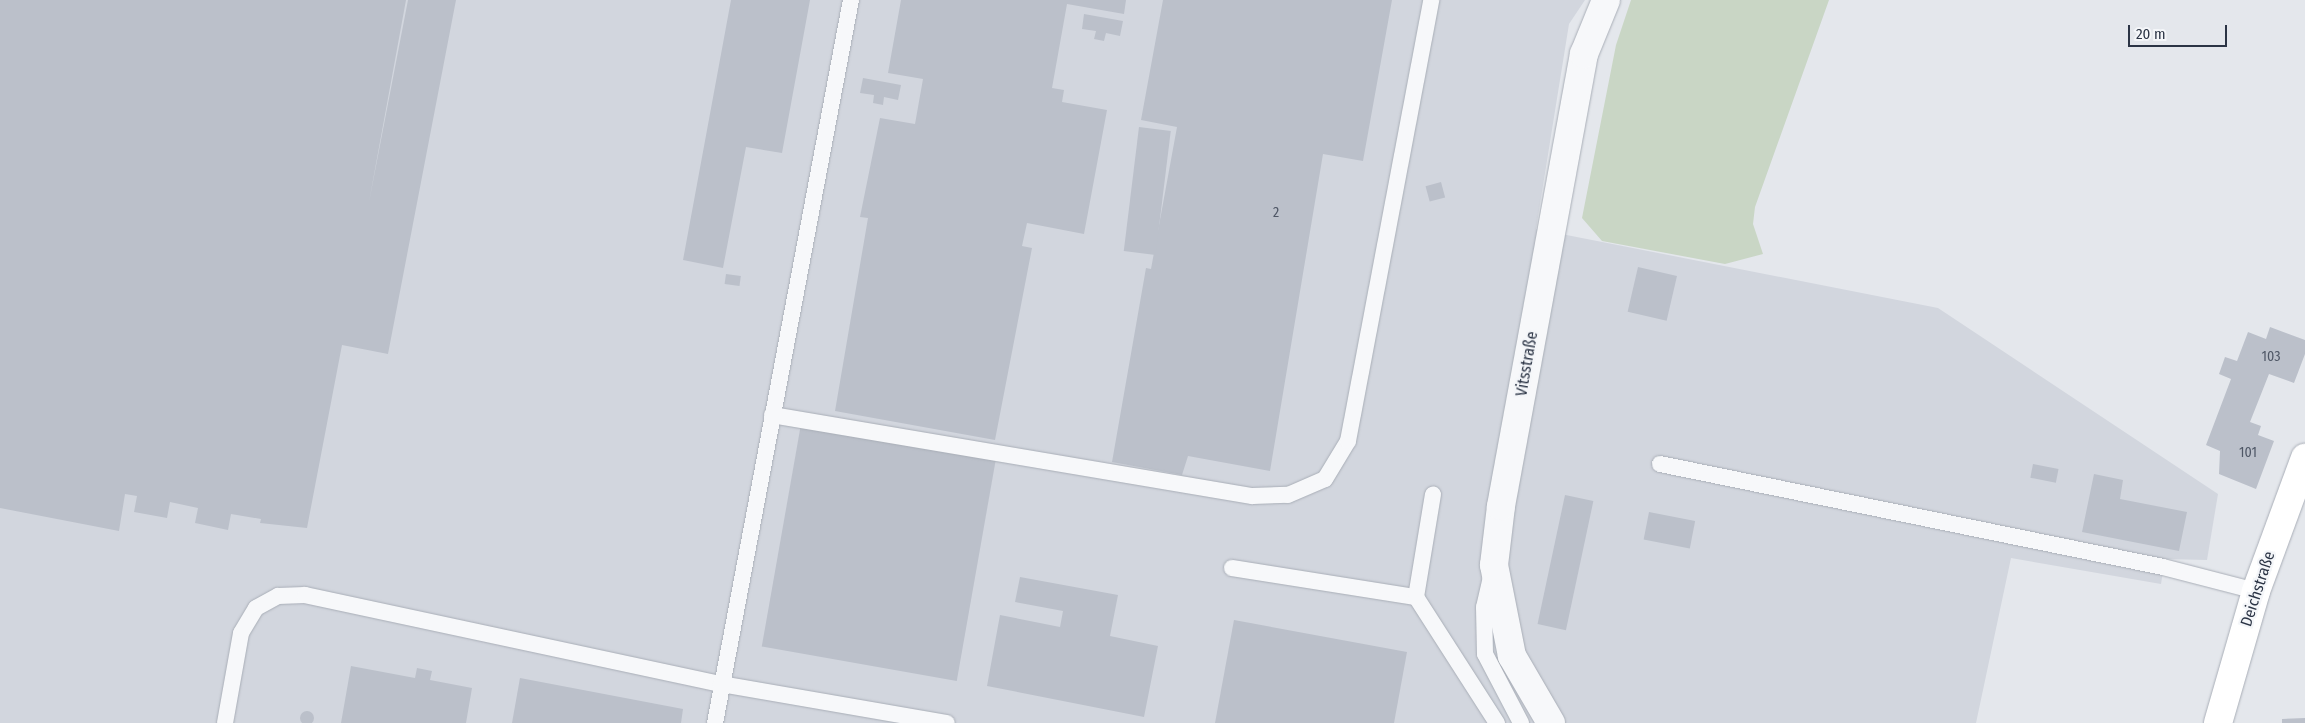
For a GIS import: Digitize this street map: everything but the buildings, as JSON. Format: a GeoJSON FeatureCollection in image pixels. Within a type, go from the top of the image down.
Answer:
{"type":"FeatureCollection","features":[{"type":"Feature","properties":{"kind":"street","name":"Vitsstraße"},"geometry":{"type":"LineString","coordinates":[[1551,723],[1512,656],[1494,565],[1501,506],[1584,54],[1606,0]]}},
{"type":"Feature","properties":{"kind":"street","name":"Deichstraße"},"geometry":{"type":"LineString","coordinates":[[2218,723],[2256,591],[2305,458]]}},
{"type":"Feature","properties":{"kind":"lane"},"geometry":{"type":"LineString","coordinates":[[715,723],[851,0]]}},
{"type":"Feature","properties":{"kind":"lane"},"geometry":{"type":"LineString","coordinates":[[772,415],[1252,496],[1288,495],[1325,479],[1348,441],[1431,0]]}},
{"type":"Feature","properties":{"kind":"lane"},"geometry":{"type":"LineString","coordinates":[[1660,464],[2163,567],[2256,591]]}},
{"type":"Feature","properties":{"kind":"lane"},"geometry":{"type":"LineString","coordinates":[[1433,494],[1416,597],[1496,723]]}},
{"type":"Feature","properties":{"kind":"lane"},"geometry":{"type":"LineString","coordinates":[[1494,565],[1484,607],[1485,654],[1521,723]]}},
{"type":"Feature","properties":{"kind":"lane"},"geometry":{"type":"LineString","coordinates":[[1232,568],[1416,597]]}},
{"type":"Feature","properties":{"kind":"lane"},"geometry":{"type":"LineString","coordinates":[[225,723],[242,633],[256,608],[278,596],[305,595],[721,684],[947,723]]}},
{"type":"Feature","properties":{"kind":"shaded area"},"geometry":{"type":"Polygon","coordinates":[[[0,0],[1585,0],[1569,24],[1536,229],[1938,308],[2218,494],[2207,560],[2165,559],[2161,584],[2011,558],[1976,723],[0,723],[0,0]]]}},
{"type":"Feature","properties":{"kind":"green space"},"geometry":{"type":"Polygon","coordinates":[[[1631,0],[1829,0],[1755,207],[1753,224],[1763,254],[1725,264],[1602,241],[1582,218],[1616,45],[1631,0]]]}}]}
